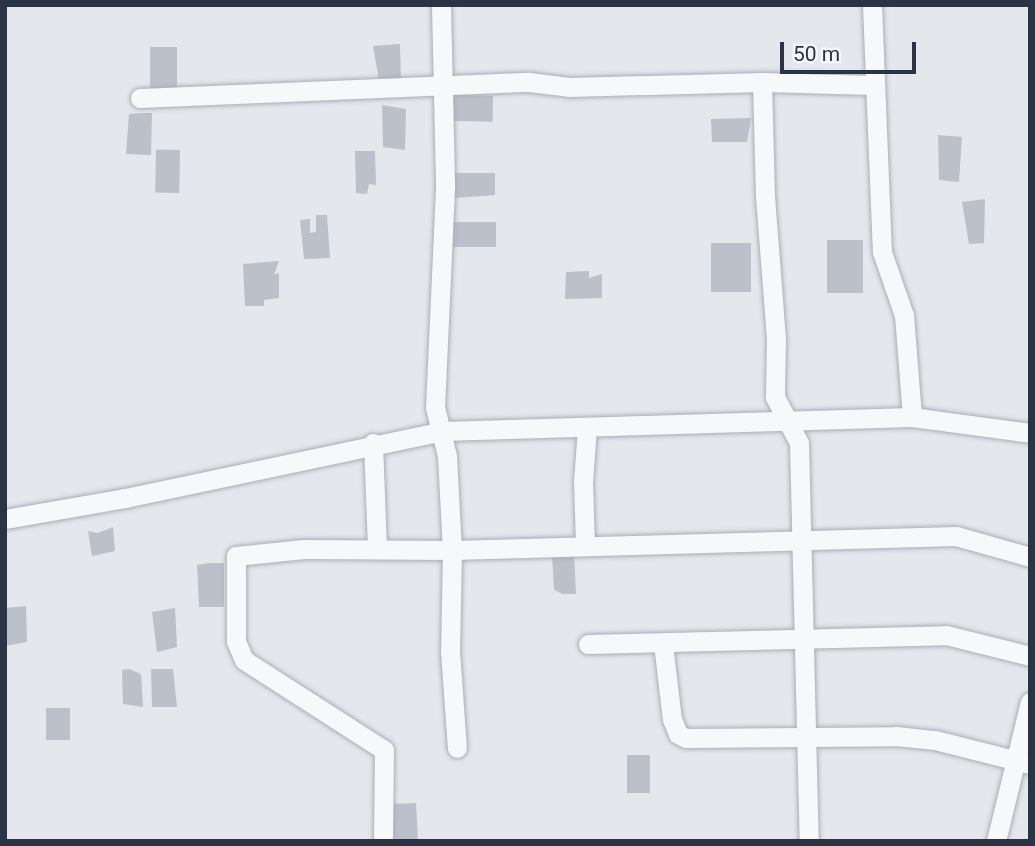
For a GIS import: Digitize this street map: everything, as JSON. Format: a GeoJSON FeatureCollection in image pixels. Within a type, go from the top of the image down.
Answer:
{"type":"FeatureCollection","features":[{"type":"Feature","properties":{"kind":"street"},"geometry":{"type":"LineString","coordinates":[[440,5],[446,188],[435,407],[442,431],[452,550],[450,651],[457,748]]}},
{"type":"Feature","properties":{"kind":"street"},"geometry":{"type":"LineString","coordinates":[[872,5],[872,85],[883,252],[904,315],[912,417]]}},
{"type":"Feature","properties":{"kind":"street"},"geometry":{"type":"LineString","coordinates":[[140,97],[529,82],[569,87],[762,82],[872,85]]}},
{"type":"Feature","properties":{"kind":"street"},"geometry":{"type":"LineString","coordinates":[[762,82],[765,196],[776,338],[775,397],[799,443],[809,841]]}},
{"type":"Feature","properties":{"kind":"street"},"geometry":{"type":"LineString","coordinates":[[5,519],[125,498],[373,443],[442,431],[912,417],[1030,433]]}},
{"type":"Feature","properties":{"kind":"street"},"geometry":{"type":"LineString","coordinates":[[585,545],[583,482],[587,426]]}},
{"type":"Feature","properties":{"kind":"street"},"geometry":{"type":"LineString","coordinates":[[373,443],[377,547]]}},
{"type":"Feature","properties":{"kind":"street"},"geometry":{"type":"LineString","coordinates":[[383,841],[384,750],[244,660],[236,641],[236,556],[377,547],[452,550],[956,536],[1030,557]]}},
{"type":"Feature","properties":{"kind":"street"},"geometry":{"type":"LineString","coordinates":[[588,644],[946,635],[1030,656]]}},
{"type":"Feature","properties":{"kind":"street"},"geometry":{"type":"LineString","coordinates":[[663,643],[672,719],[678,734],[709,740],[896,736],[1023,761]]}},
{"type":"Feature","properties":{"kind":"street"},"geometry":{"type":"LineString","coordinates":[[996,841],[1023,761],[1030,702]]}},
{"type":"Feature","properties":{"kind":"building"},"geometry":{"type":"Polygon","coordinates":[[[400,44],[401,83],[380,86],[373,46],[400,44]]]}},
{"type":"Feature","properties":{"kind":"building"},"geometry":{"type":"Polygon","coordinates":[[[150,47],[177,47],[177,90],[150,90],[150,47]]]}},
{"type":"Feature","properties":{"kind":"building"},"geometry":{"type":"Polygon","coordinates":[[[454,95],[493,96],[493,122],[454,121],[454,95]]]}},
{"type":"Feature","properties":{"kind":"building"},"geometry":{"type":"Polygon","coordinates":[[[382,105],[406,109],[405,150],[383,147],[382,105]]]}},
{"type":"Feature","properties":{"kind":"building"},"geometry":{"type":"Polygon","coordinates":[[[152,113],[151,155],[126,154],[129,114],[152,113]]]}},
{"type":"Feature","properties":{"kind":"building"},"geometry":{"type":"Polygon","coordinates":[[[751,118],[747,142],[712,142],[711,119],[751,118]]]}},
{"type":"Feature","properties":{"kind":"building"},"geometry":{"type":"Polygon","coordinates":[[[938,135],[962,137],[959,182],[939,180],[938,135]]]}},
{"type":"Feature","properties":{"kind":"building"},"geometry":{"type":"Polygon","coordinates":[[[156,150],[180,150],[179,193],[155,193],[156,150]]]}},
{"type":"Feature","properties":{"kind":"building"},"geometry":{"type":"Polygon","coordinates":[[[355,151],[375,151],[376,185],[369,184],[367,194],[356,193],[355,151]]]}},
{"type":"Feature","properties":{"kind":"building"},"geometry":{"type":"Polygon","coordinates":[[[453,173],[495,173],[495,195],[455,198],[453,173]]]}},
{"type":"Feature","properties":{"kind":"building"},"geometry":{"type":"Polygon","coordinates":[[[985,199],[984,243],[969,244],[962,202],[985,199]]]}},
{"type":"Feature","properties":{"kind":"building"},"geometry":{"type":"Polygon","coordinates":[[[316,215],[327,215],[330,258],[304,259],[300,220],[310,219],[310,233],[316,232],[316,215]]]}},
{"type":"Feature","properties":{"kind":"building"},"geometry":{"type":"Polygon","coordinates":[[[453,222],[496,222],[496,247],[453,247],[453,222]]]}},
{"type":"Feature","properties":{"kind":"building"},"geometry":{"type":"Polygon","coordinates":[[[827,240],[863,240],[863,293],[827,293],[827,240]]]}},
{"type":"Feature","properties":{"kind":"building"},"geometry":{"type":"Polygon","coordinates":[[[711,243],[751,243],[751,292],[711,292],[711,243]]]}},
{"type":"Feature","properties":{"kind":"building"},"geometry":{"type":"Polygon","coordinates":[[[279,261],[274,275],[279,273],[279,298],[264,300],[264,306],[245,306],[243,264],[279,261]]]}},
{"type":"Feature","properties":{"kind":"building"},"geometry":{"type":"Polygon","coordinates":[[[589,271],[589,278],[602,274],[602,298],[565,299],[566,272],[589,271]]]}},
{"type":"Feature","properties":{"kind":"building"},"geometry":{"type":"Polygon","coordinates":[[[113,527],[115,551],[92,556],[88,531],[98,533],[113,527]]]}},
{"type":"Feature","properties":{"kind":"building"},"geometry":{"type":"Polygon","coordinates":[[[574,550],[576,594],[563,594],[554,590],[552,554],[574,550]]]}},
{"type":"Feature","properties":{"kind":"building"},"geometry":{"type":"Polygon","coordinates":[[[224,563],[224,607],[199,607],[197,565],[224,563]]]}},
{"type":"Feature","properties":{"kind":"building"},"geometry":{"type":"Polygon","coordinates":[[[26,606],[27,642],[5,646],[5,608],[26,606]]]}},
{"type":"Feature","properties":{"kind":"building"},"geometry":{"type":"Polygon","coordinates":[[[175,608],[177,647],[157,652],[152,612],[175,608]]]}},
{"type":"Feature","properties":{"kind":"building"},"geometry":{"type":"Polygon","coordinates":[[[129,669],[141,674],[143,707],[123,704],[122,670],[129,669]]]}},
{"type":"Feature","properties":{"kind":"building"},"geometry":{"type":"Polygon","coordinates":[[[151,669],[173,669],[177,707],[152,707],[151,669]]]}},
{"type":"Feature","properties":{"kind":"building"},"geometry":{"type":"Polygon","coordinates":[[[46,708],[70,708],[70,740],[46,740],[46,708]]]}},
{"type":"Feature","properties":{"kind":"building"},"geometry":{"type":"Polygon","coordinates":[[[627,755],[650,755],[650,793],[627,793],[627,755]]]}},
{"type":"Feature","properties":{"kind":"building"},"geometry":{"type":"Polygon","coordinates":[[[416,803],[418,839],[392,840],[390,804],[416,803]]]}}]}
